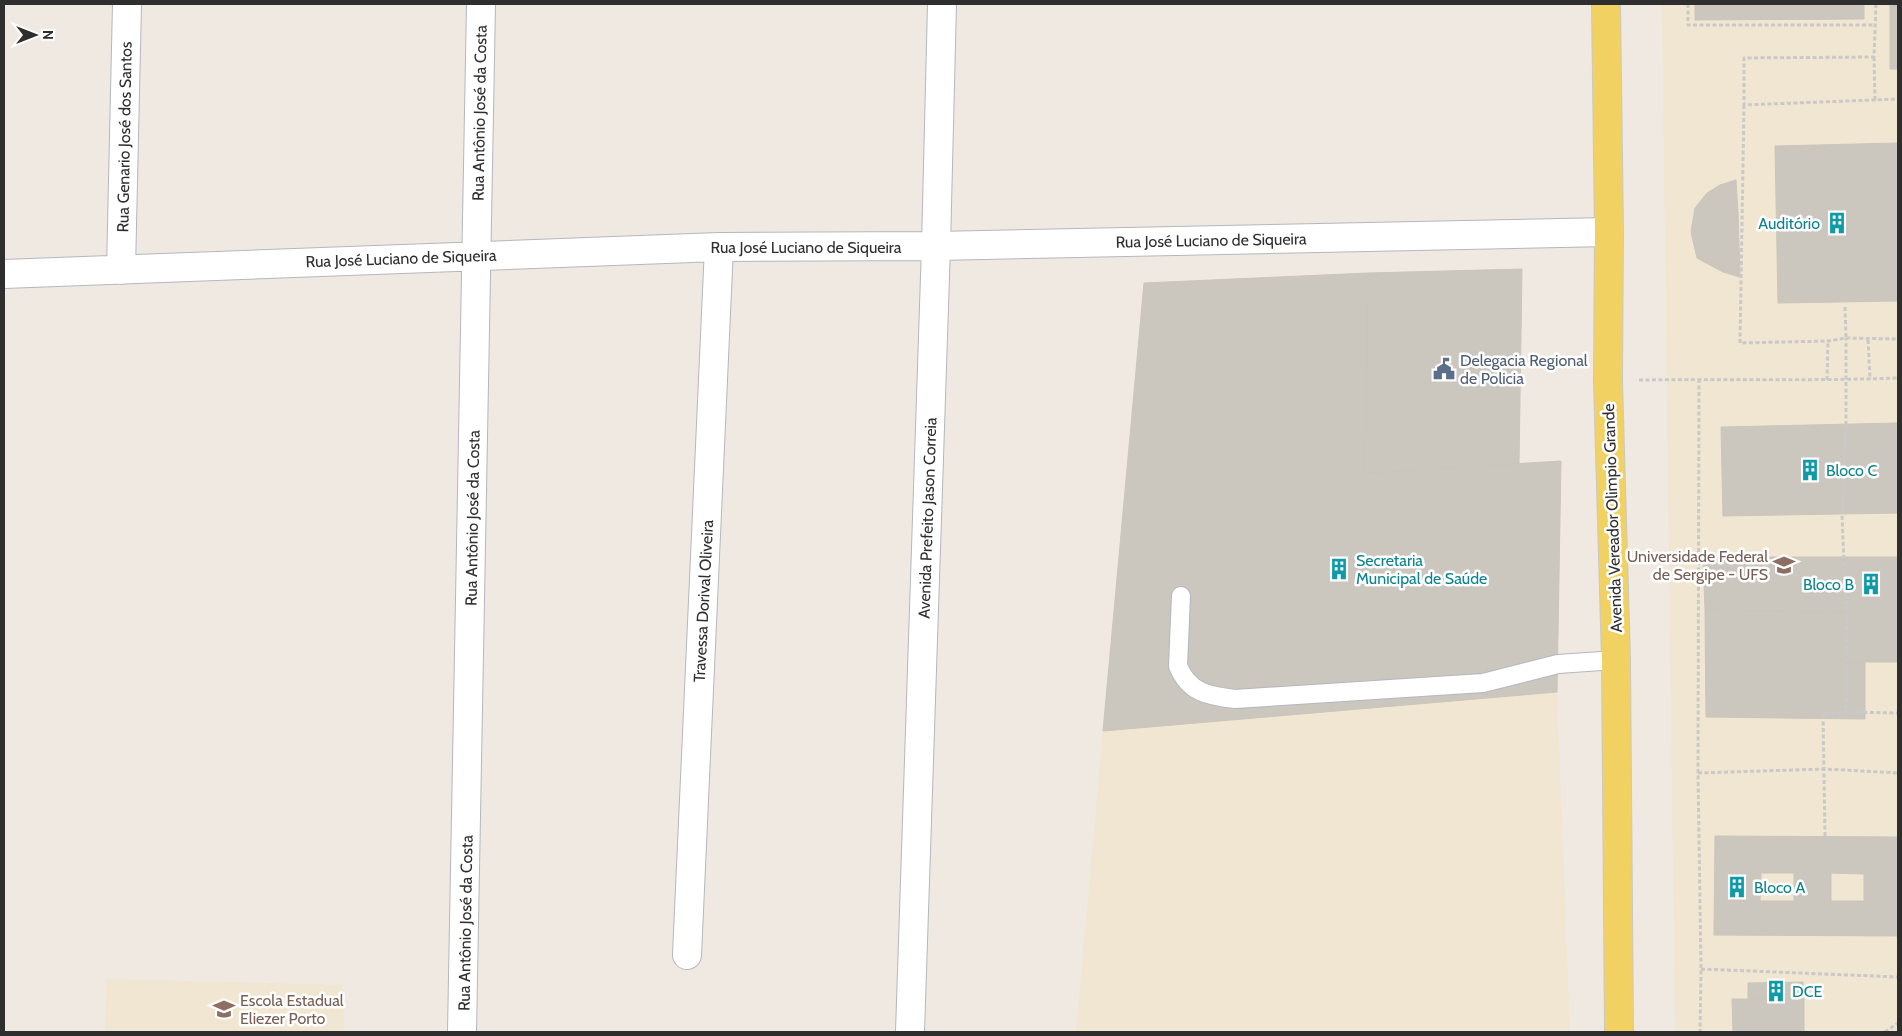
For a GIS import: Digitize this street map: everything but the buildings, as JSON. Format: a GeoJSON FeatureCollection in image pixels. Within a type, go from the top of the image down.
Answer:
{"type":"FeatureCollection","features":[{"type":"Feature","properties":{"kind":"main road","name":"Avenida Vereador Olimpio Grande"},"geometry":{"type":"LineString","coordinates":[[1606,4],[1608,381],[1616,660],[1619,1032]]}},
{"type":"Feature","properties":{"kind":"street","name":"Rua Genario José dos Santos"},"geometry":{"type":"LineString","coordinates":[[122,270],[126,4]]}},
{"type":"Feature","properties":{"kind":"street","name":"Rua Antônio José da Costa"},"geometry":{"type":"LineString","coordinates":[[462,1032],[480,4]]}},
{"type":"Feature","properties":{"kind":"street","name":"Avenida Prefeito Jason Correia"},"geometry":{"type":"LineString","coordinates":[[910,1032],[936,246],[942,4]]}},
{"type":"Feature","properties":{"kind":"street","name":"Rua José Luciano de Siqueira"},"geometry":{"type":"LineString","coordinates":[[4,274],[719,247],[936,246],[1608,232]]}},
{"type":"Feature","properties":{"kind":"street","name":"Travessa Dorival Oliveira"},"geometry":{"type":"LineString","coordinates":[[687,955],[719,247]]}},
{"type":"Feature","properties":{"kind":"lane"},"geometry":{"type":"LineString","coordinates":[[1181,596],[1178,666],[1182,676],[1195,690],[1216,697],[1235,699],[1483,683],[1558,664],[1616,660]]}},
{"type":"Feature","properties":{"kind":"path"},"geometry":{"type":"LineString","coordinates":[[1688,4],[1688,25],[1876,25]]}},
{"type":"Feature","properties":{"kind":"path"},"geometry":{"type":"LineString","coordinates":[[1875,100],[1876,4]]}},
{"type":"Feature","properties":{"kind":"path"},"geometry":{"type":"LineString","coordinates":[[1874,57],[1744,58],[1740,343],[1828,341],[1846,338],[1868,340],[1898,339]]}},
{"type":"Feature","properties":{"kind":"path"},"geometry":{"type":"LineString","coordinates":[[1744,105],[1898,99]]}},
{"type":"Feature","properties":{"kind":"path"},"geometry":{"type":"LineString","coordinates":[[1845,308],[1846,425],[1842,514],[1846,611],[1846,712]]}},
{"type":"Feature","properties":{"kind":"path"},"geometry":{"type":"LineString","coordinates":[[1868,340],[1870,379]]}},
{"type":"Feature","properties":{"kind":"path"},"geometry":{"type":"LineString","coordinates":[[1828,341],[1828,380]]}},
{"type":"Feature","properties":{"kind":"path"},"geometry":{"type":"LineString","coordinates":[[1608,381],[1898,378]]}},
{"type":"Feature","properties":{"kind":"path"},"geometry":{"type":"LineString","coordinates":[[1699,379],[1698,773],[1700,1032]]}},
{"type":"Feature","properties":{"kind":"path"},"geometry":{"type":"LineString","coordinates":[[1825,836],[1823,714],[1846,712],[1898,713]]}},
{"type":"Feature","properties":{"kind":"path"},"geometry":{"type":"LineString","coordinates":[[1698,773],[1825,769],[1898,773]]}},
{"type":"Feature","properties":{"kind":"path"},"geometry":{"type":"LineString","coordinates":[[1701,969],[1898,977]]}},
{"type":"Feature","properties":{"kind":"path"},"geometry":{"type":"LineString","coordinates":[[1885,1032],[1898,1023]]}},
{"type":"Feature","properties":{"kind":"shaded area","name":"Universidade Federal de Sergipe - UFS"},"geometry":{"type":"Polygon","coordinates":[[[1662,4],[1898,4],[1898,1032],[1675,1032],[1662,4]]]}},
{"type":"Feature","properties":{"kind":"shaded area"},"geometry":{"type":"Polygon","coordinates":[[[1557,692],[1570,1032],[1076,1032],[1103,731],[1557,692]]]}},
{"type":"Feature","properties":{"kind":"shaded area","name":"Escola Estadual Eliezer Porto"},"geometry":{"type":"Polygon","coordinates":[[[106,979],[343,985],[344,1032],[105,1032],[106,979]]]}},
{"type":"Feature","properties":{"kind":"place","name":"Auditório"},"geometry":{"type":"Point","coordinates":[1837,223]}},
{"type":"Feature","properties":{"kind":"place","name":"Delegacia Regional de Policia"},"geometry":{"type":"Point","coordinates":[1444,369]}},
{"type":"Feature","properties":{"kind":"place","name":"Bloco C"},"geometry":{"type":"Point","coordinates":[1810,470]}},
{"type":"Feature","properties":{"kind":"place","name":"Universidade Federal de Sergipe - UFS"},"geometry":{"type":"Point","coordinates":[1784,565]}},
{"type":"Feature","properties":{"kind":"place","name":"Secretaria Municipal de Saúde"},"geometry":{"type":"Point","coordinates":[1339,569]}},
{"type":"Feature","properties":{"kind":"place","name":"Bloco B"},"geometry":{"type":"Point","coordinates":[1871,584]}},
{"type":"Feature","properties":{"kind":"place","name":"Bloco A"},"geometry":{"type":"Point","coordinates":[1737,887]}},
{"type":"Feature","properties":{"kind":"place","name":"DCE"},"geometry":{"type":"Point","coordinates":[1776,991]}},
{"type":"Feature","properties":{"kind":"place","name":"Escola Estadual Eliezer Porto"},"geometry":{"type":"Point","coordinates":[224,1009]}}]}
